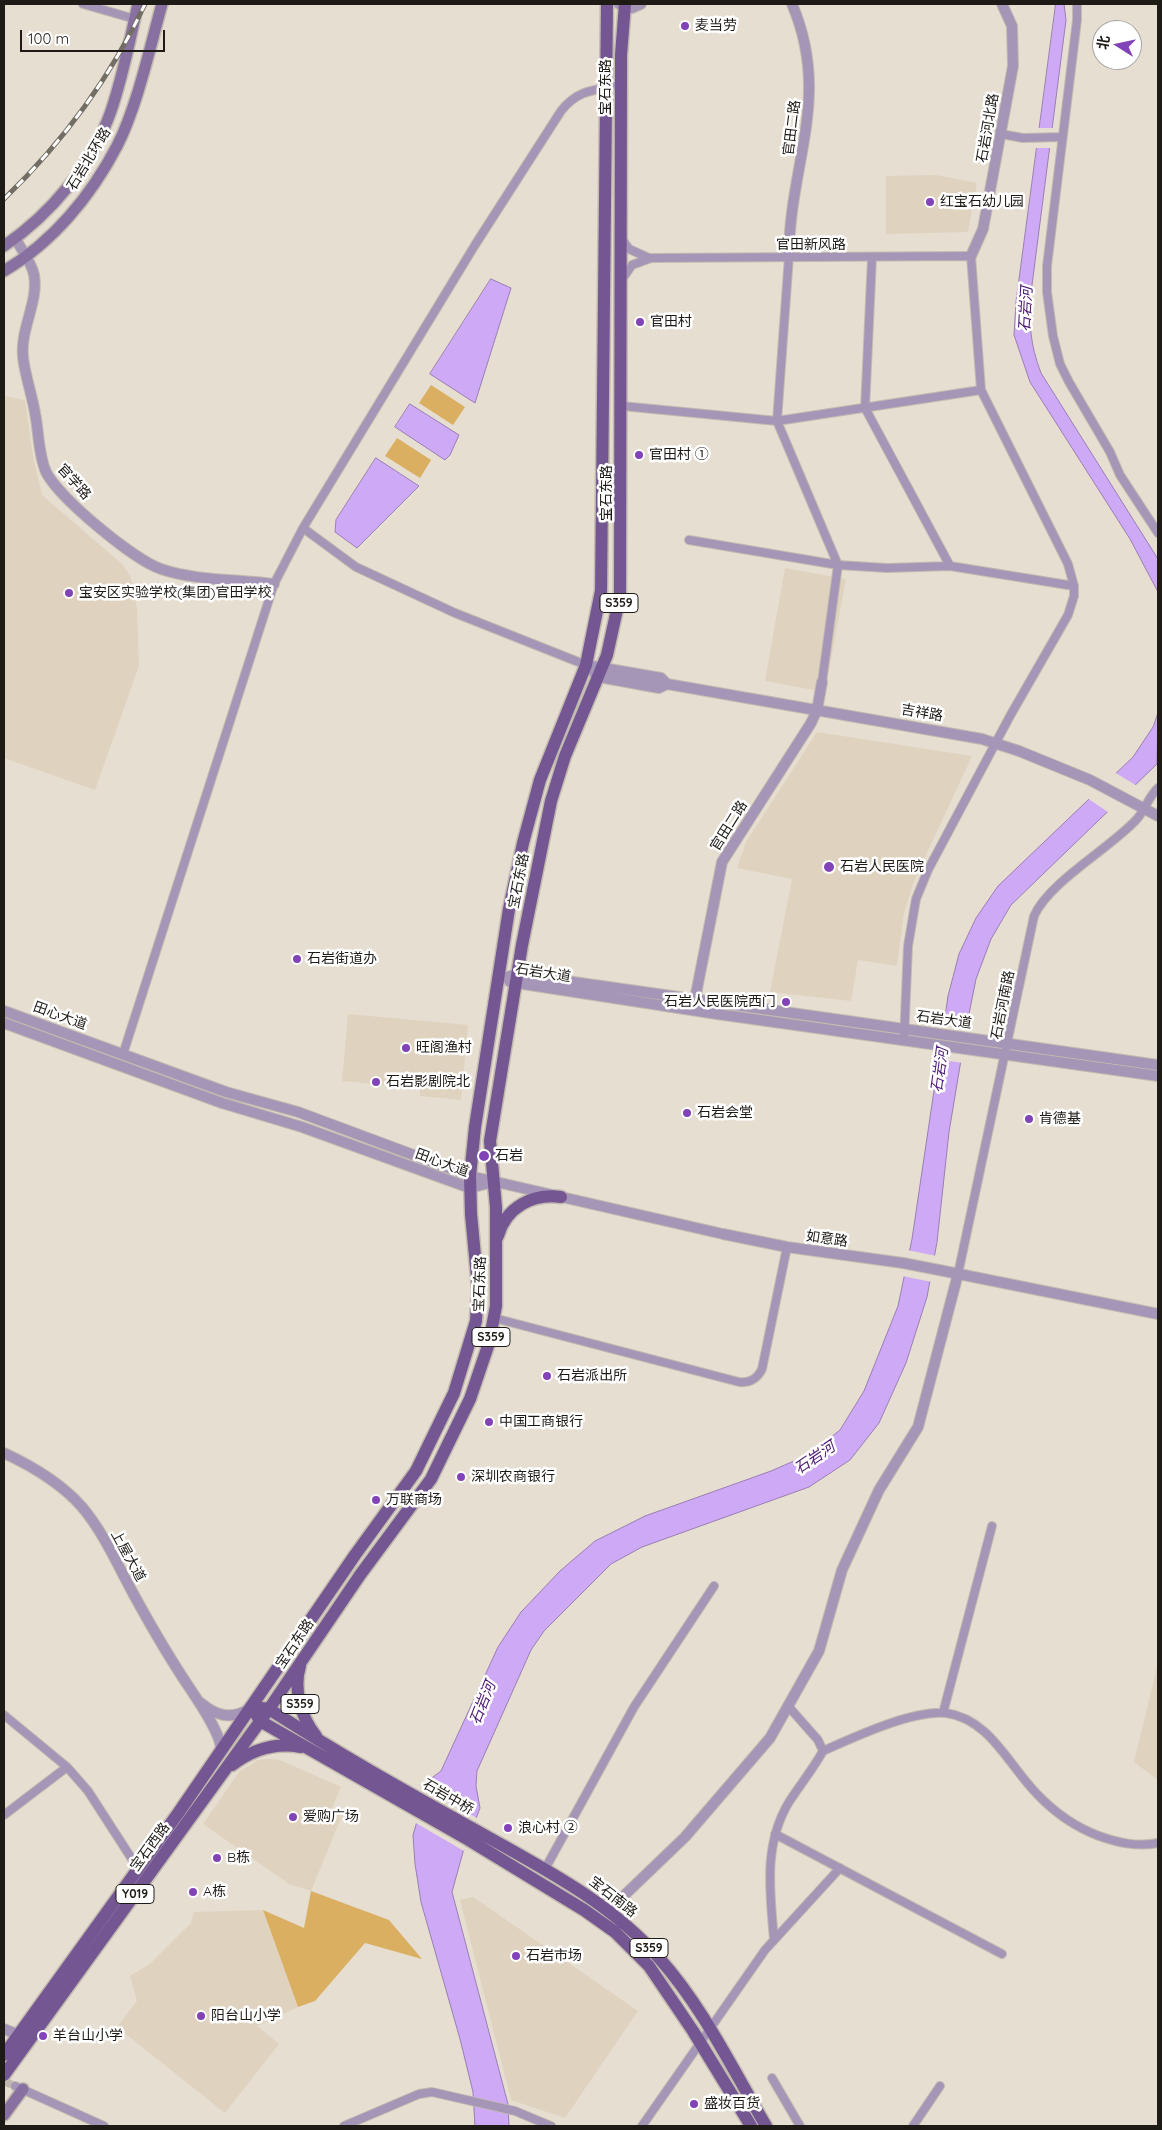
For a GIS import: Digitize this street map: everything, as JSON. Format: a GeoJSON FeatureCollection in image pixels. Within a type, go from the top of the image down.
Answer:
{"type":"FeatureCollection","features":[{"type":"Feature","properties":{"kind":"main road","name":"石岩北环路"},"geometry":{"type":"LineString","coordinates":[[4,246],[43,215],[62,194],[91,152],[111,112],[138,4]]}},
{"type":"Feature","properties":{"kind":"main road","name":"石岩北环路"},"geometry":{"type":"LineString","coordinates":[[4,271],[26,258],[58,228],[79,204],[118,145],[131,110],[162,4]]}},
{"type":"Feature","properties":{"kind":"main road","name":"宝石东路"},"geometry":{"type":"LineString","coordinates":[[252,1707],[355,1555],[416,1471],[451,1401],[472,1337],[478,1305],[470,1182],[475,1127],[512,892],[532,811],[551,750],[586,665],[599,610],[602,572],[607,4]]}},
{"type":"Feature","properties":{"kind":"main road","name":"宝石东路"},"geometry":{"type":"LineString","coordinates":[[269,1709],[360,1575],[431,1479],[470,1399],[487,1352],[494,1318],[497,1288],[494,1182],[490,1141],[516,978],[551,801],[565,756],[601,672],[612,638],[620,589],[622,406],[621,85],[623,5]]}},
{"type":"Feature","properties":{"kind":"main road"},"geometry":{"type":"LineString","coordinates":[[496,1241],[502,1224],[521,1205],[544,1196],[562,1197]]}},
{"type":"Feature","properties":{"kind":"main road","name":"S359"},"geometry":{"type":"LineString","coordinates":[[302,1660],[298,1681],[300,1704],[307,1723],[321,1742]]}},
{"type":"Feature","properties":{"kind":"main road","name":"S359"},"geometry":{"type":"LineString","coordinates":[[252,1707],[269,1709],[406,1797]]}},
{"type":"Feature","properties":{"kind":"main road"},"geometry":{"type":"LineString","coordinates":[[252,1707],[260,1721]]}},
{"type":"Feature","properties":{"kind":"main road","name":"宝石西路"},"geometry":{"type":"LineString","coordinates":[[4,2055],[139,1870],[252,1707]]}},
{"type":"Feature","properties":{"kind":"main road","name":"宝石西路"},"geometry":{"type":"LineString","coordinates":[[6,2071],[88,1962],[220,1774],[269,1709]]}},
{"type":"Feature","properties":{"kind":"main road","name":"S359"},"geometry":{"type":"LineString","coordinates":[[260,1721],[307,1748],[406,1797]]}},
{"type":"Feature","properties":{"kind":"main road"},"geometry":{"type":"LineString","coordinates":[[220,1774],[257,1750],[276,1745],[307,1748]]}},
{"type":"Feature","properties":{"kind":"main road","name":"石岩中桥"},"geometry":{"type":"LineString","coordinates":[[406,1797],[471,1834]]}},
{"type":"Feature","properties":{"kind":"main road","name":"宝石南路"},"geometry":{"type":"LineString","coordinates":[[471,1834],[545,1869],[609,1910],[659,1958],[690,1997],[766,2126]]}},
{"type":"Feature","properties":{"kind":"main road","name":"宝石南路"},"geometry":{"type":"LineString","coordinates":[[471,1834],[615,1932],[649,1966],[701,2044],[752,2126]]}},
{"type":"Feature","properties":{"kind":"main road"},"geometry":{"type":"LineString","coordinates":[[4,2114],[19,2087]]}},
{"type":"Feature","properties":{"kind":"street"},"geometry":{"type":"LineString","coordinates":[[83,4],[135,19]]}},
{"type":"Feature","properties":{"kind":"street"},"geometry":{"type":"LineString","coordinates":[[623,5],[632,8],[641,4]]}},
{"type":"Feature","properties":{"kind":"street","name":"官田二路"},"geometry":{"type":"LineString","coordinates":[[789,256],[790,220],[805,142],[810,95],[806,55],[792,4]]}},
{"type":"Feature","properties":{"kind":"street","name":"石岩河北路"},"geometry":{"type":"LineString","coordinates":[[971,256],[983,230],[1014,52],[1012,26],[1002,4]]}},
{"type":"Feature","properties":{"kind":"street"},"geometry":{"type":"LineString","coordinates":[[1077,4],[1077,20],[1059,137],[1046,280],[1055,349],[1069,382],[1107,446],[1120,475],[1158,533]]}},
{"type":"Feature","properties":{"kind":"street"},"geometry":{"type":"LineString","coordinates":[[123,1054],[274,584],[303,528],[474,245],[561,110],[570,99],[582,92],[621,85]]}},
{"type":"Feature","properties":{"kind":"street"},"geometry":{"type":"LineString","coordinates":[[1001,134],[1031,138],[1059,137]]}},
{"type":"Feature","properties":{"kind":"street","name":"官田新风路"},"geometry":{"type":"LineString","coordinates":[[621,235],[629,249],[651,258]]}},
{"type":"Feature","properties":{"kind":"street","name":"官学路"},"geometry":{"type":"LineString","coordinates":[[15,238],[34,274],[25,326],[23,358],[43,463],[54,484],[104,531],[139,559],[152,566],[179,573],[274,584]]}},
{"type":"Feature","properties":{"kind":"street"},"geometry":{"type":"LineString","coordinates":[[789,256],[777,421],[838,565],[822,682]]}},
{"type":"Feature","properties":{"kind":"street"},"geometry":{"type":"LineString","coordinates":[[904,1040],[909,930],[916,899],[928,870],[996,743],[1068,615],[1074,596],[1074,586],[1068,564],[981,390],[971,256]]}},
{"type":"Feature","properties":{"kind":"street","name":"官田新风路"},"geometry":{"type":"LineString","coordinates":[[622,284],[629,267],[639,261],[651,258],[971,256]]}},
{"type":"Feature","properties":{"kind":"street"},"geometry":{"type":"LineString","coordinates":[[872,258],[865,408],[950,566]]}},
{"type":"Feature","properties":{"kind":"street"},"geometry":{"type":"LineString","coordinates":[[622,406],[777,421],[981,390]]}},
{"type":"Feature","properties":{"kind":"street"},"geometry":{"type":"LineString","coordinates":[[303,528],[356,567],[455,613],[601,672]]}},
{"type":"Feature","properties":{"kind":"street"},"geometry":{"type":"LineString","coordinates":[[689,540],[838,565],[886,568],[950,566],[1074,586]]}},
{"type":"Feature","properties":{"kind":"street","name":"吉祥路"},"geometry":{"type":"LineString","coordinates":[[601,672],[658,688],[667,684],[955,733],[996,743],[1098,784],[1128,802],[1158,816]]}},
{"type":"Feature","properties":{"kind":"street","name":"官田二路"},"geometry":{"type":"LineString","coordinates":[[695,1000],[722,862],[811,723],[817,710],[822,682]]}},
{"type":"Feature","properties":{"kind":"street","name":"石岩河南路"},"geometry":{"type":"LineString","coordinates":[[958,1274],[1006,1054],[1031,924],[1037,908],[1051,893],[1129,827],[1144,810],[1151,796],[1158,788]]}},
{"type":"Feature","properties":{"kind":"street","name":"石岩大道"},"geometry":{"type":"LineString","coordinates":[[497,980],[516,978],[695,1000],[936,1032],[1158,1065]]}},
{"type":"Feature","properties":{"kind":"street","name":"石岩大道"},"geometry":{"type":"LineString","coordinates":[[516,978],[904,1040],[1158,1076]]}},
{"type":"Feature","properties":{"kind":"street","name":"田心大道"},"geometry":{"type":"LineString","coordinates":[[4,1011],[226,1092],[298,1112],[470,1182]]}},
{"type":"Feature","properties":{"kind":"street","name":"田心大道"},"geometry":{"type":"LineString","coordinates":[[4,1023],[222,1103],[470,1182],[494,1182]]}},
{"type":"Feature","properties":{"kind":"street","name":"如意路"},"geometry":{"type":"LineString","coordinates":[[494,1182],[786,1247],[903,1263],[1158,1314]]}},
{"type":"Feature","properties":{"kind":"street"},"geometry":{"type":"LineString","coordinates":[[494,1318],[739,1382],[750,1381],[756,1378],[762,1369],[786,1247]]}},
{"type":"Feature","properties":{"kind":"street"},"geometry":{"type":"LineString","coordinates":[[609,1910],[685,1837],[770,1738],[819,1652],[842,1570],[879,1490],[918,1427],[958,1274]]}},
{"type":"Feature","properties":{"kind":"street","name":"上屋大道"},"geometry":{"type":"LineString","coordinates":[[4,1453],[29,1465],[52,1480],[83,1508],[105,1541],[158,1640],[198,1701],[220,1742],[221,1751]]}},
{"type":"Feature","properties":{"kind":"street"},"geometry":{"type":"LineString","coordinates":[[943,1713],[992,1526]]}},
{"type":"Feature","properties":{"kind":"street"},"geometry":{"type":"LineString","coordinates":[[545,1869],[634,1707],[714,1586]]}},
{"type":"Feature","properties":{"kind":"street","name":"上屋大道"},"geometry":{"type":"LineString","coordinates":[[198,1701],[221,1716],[237,1715],[252,1707]]}},
{"type":"Feature","properties":{"kind":"street"},"geometry":{"type":"LineString","coordinates":[[788,1706],[818,1740],[823,1751]]}},
{"type":"Feature","properties":{"kind":"street"},"geometry":{"type":"LineString","coordinates":[[774,1940],[769,1881],[770,1852],[775,1834],[788,1803],[823,1751],[874,1729],[907,1719],[943,1713],[956,1715],[996,1741],[1036,1793],[1061,1816],[1084,1830],[1117,1842],[1144,1846],[1158,1843]]}},
{"type":"Feature","properties":{"kind":"street"},"geometry":{"type":"LineString","coordinates":[[4,1715],[67,1767],[88,1791],[139,1870]]}},
{"type":"Feature","properties":{"kind":"street"},"geometry":{"type":"LineString","coordinates":[[4,1814],[67,1767]]}},
{"type":"Feature","properties":{"kind":"street"},"geometry":{"type":"LineString","coordinates":[[775,1834],[1002,1954]]}},
{"type":"Feature","properties":{"kind":"street"},"geometry":{"type":"LineString","coordinates":[[642,2126],[774,1940],[840,1868]]}},
{"type":"Feature","properties":{"kind":"street"},"geometry":{"type":"LineString","coordinates":[[4,2029],[19,2035]]}},
{"type":"Feature","properties":{"kind":"street"},"geometry":{"type":"LineString","coordinates":[[772,2078],[800,2126]]}},
{"type":"Feature","properties":{"kind":"street"},"geometry":{"type":"LineString","coordinates":[[913,2126],[940,2086]]}},
{"type":"Feature","properties":{"kind":"street"},"geometry":{"type":"LineString","coordinates":[[19,2087],[104,2126]]}},
{"type":"Feature","properties":{"kind":"street"},"geometry":{"type":"LineString","coordinates":[[344,2126],[419,2094],[432,2092],[456,2096],[515,2112],[550,2126]]}},
{"type":"Feature","properties":{"kind":"shaded area","name":"红宝石幼儿园"},"geometry":{"type":"Polygon","coordinates":[[[936,175],[977,183],[968,232],[886,234],[886,176],[936,175]]]}},
{"type":"Feature","properties":{"kind":"shaded area"},"geometry":{"type":"Polygon","coordinates":[[[431,385],[465,407],[453,425],[419,403],[431,385]]]}},
{"type":"Feature","properties":{"kind":"shaded area","name":"宝安区实验学校(集团)官田学校"},"geometry":{"type":"Polygon","coordinates":[[[4,396],[25,400],[33,456],[42,495],[122,564],[131,577],[137,609],[139,666],[95,790],[4,758],[4,396]]]}},
{"type":"Feature","properties":{"kind":"shaded area"},"geometry":{"type":"Polygon","coordinates":[[[397,438],[431,460],[420,478],[385,456],[397,438]]]}},
{"type":"Feature","properties":{"kind":"shaded area"},"geometry":{"type":"Polygon","coordinates":[[[785,568],[846,579],[825,692],[765,681],[785,568]]]}},
{"type":"Feature","properties":{"kind":"shaded area","name":"石岩人民医院"},"geometry":{"type":"Polygon","coordinates":[[[817,732],[972,756],[914,881],[904,913],[897,966],[858,960],[851,1001],[770,992],[792,879],[737,868],[746,842],[817,732]]]}},
{"type":"Feature","properties":{"kind":"shaded area","name":"旺阁渔村"},"geometry":{"type":"Polygon","coordinates":[[[348,1014],[468,1025],[461,1100],[420,1096],[420,1088],[342,1081],[348,1014]]]}},
{"type":"Feature","properties":{"kind":"shaded area"},"geometry":{"type":"Polygon","coordinates":[[[1158,1663],[1158,1780],[1134,1762],[1158,1663]]]}},
{"type":"Feature","properties":{"kind":"shaded area","name":"爱购广场"},"geometry":{"type":"Polygon","coordinates":[[[258,1760],[280,1760],[341,1787],[332,1808],[343,1813],[311,1891],[289,1884],[203,1824],[239,1772],[258,1760]]]}},
{"type":"Feature","properties":{"kind":"shaded area"},"geometry":{"type":"Polygon","coordinates":[[[311,1891],[389,1920],[422,1959],[365,1943],[315,2001],[298,2007],[263,1910],[304,1928],[311,1891]]]}},
{"type":"Feature","properties":{"kind":"shaded area","name":"石岩市场"},"geometry":{"type":"Polygon","coordinates":[[[473,1897],[638,2011],[565,2118],[511,2100],[460,1900],[473,1897]]]}},
{"type":"Feature","properties":{"kind":"shaded area","name":"阳台山小学"},"geometry":{"type":"Polygon","coordinates":[[[263,1910],[298,2007],[257,2026],[279,2044],[225,2113],[117,2027],[137,2001],[130,1976],[151,1963],[191,1923],[194,1912],[263,1910]]]}},
{"type":"Feature","properties":{"kind":"water","name":"石岩河"},"geometry":{"type":"Polygon","coordinates":[[[1056,4],[1064,4],[1066,20],[1031,293],[1030,325],[1032,343],[1041,373],[1158,559],[1158,592],[1130,539],[1030,382],[1014,335],[1016,302],[1056,4]]]}},
{"type":"Feature","properties":{"kind":"water"},"geometry":{"type":"Polygon","coordinates":[[[491,279],[511,288],[475,403],[430,374],[491,279]]]}},
{"type":"Feature","properties":{"kind":"water"},"geometry":{"type":"Polygon","coordinates":[[[410,404],[459,435],[450,455],[445,460],[395,427],[410,404]]]}},
{"type":"Feature","properties":{"kind":"water"},"geometry":{"type":"Polygon","coordinates":[[[376,458],[419,486],[357,548],[335,532],[336,520],[376,458]]]}},
{"type":"Feature","properties":{"kind":"water","name":"石岩河"},"geometry":{"type":"Polygon","coordinates":[[[1158,713],[1157,764],[1011,905],[991,939],[976,979],[967,1024],[949,1132],[937,1242],[927,1297],[906,1363],[879,1423],[850,1460],[809,1487],[642,1547],[611,1564],[544,1631],[531,1650],[477,1771],[476,1786],[480,1808],[463,1852],[452,1892],[508,2104],[509,2126],[475,2126],[473,2092],[421,1902],[415,1864],[413,1835],[429,1780],[441,1771],[498,1647],[521,1612],[560,1571],[595,1541],[645,1516],[771,1471],[810,1454],[840,1430],[864,1391],[898,1306],[912,1239],[948,996],[959,954],[976,918],[998,886],[1133,757],[1153,727],[1158,713]]]}},
{"type":"Feature","properties":{"kind":"pier"},"geometry":{"type":"Polygon","coordinates":[[[1037,128],[1055,128],[1052,148],[1034,148],[1037,128]]]}},
{"type":"Feature","properties":{"kind":"pier"},"geometry":{"type":"Polygon","coordinates":[[[1114,772],[1139,787],[1111,814],[1087,798],[1114,772]]]}},
{"type":"Feature","properties":{"kind":"pier"},"geometry":{"type":"Polygon","coordinates":[[[942,1017],[970,1021],[963,1063],[936,1059],[942,1017]]]}},
{"type":"Feature","properties":{"kind":"pier"},"geometry":{"type":"Polygon","coordinates":[[[907,1250],[937,1256],[932,1282],[902,1276],[907,1250]]]}},
{"type":"Feature","properties":{"kind":"pier"},"geometry":{"type":"Polygon","coordinates":[[[424,1788],[477,1818],[464,1851],[414,1822],[424,1788]]]}},
{"type":"Feature","properties":{"kind":"tunnel"},"geometry":{"type":"LineString","coordinates":[[4,2081],[15,2086]]}},
{"type":"Feature","properties":{"kind":"railway"},"geometry":{"type":"LineString","coordinates":[[4,199],[46,155],[84,108],[117,57],[145,4]]}},
{"type":"Feature","properties":{"kind":"place","name":"麦当劳"},"geometry":{"type":"Point","coordinates":[685,26]}},
{"type":"Feature","properties":{"kind":"place","name":"红宝石幼儿园"},"geometry":{"type":"Point","coordinates":[930,202]}},
{"type":"Feature","properties":{"kind":"place","name":"官田村"},"geometry":{"type":"Point","coordinates":[640,322]}},
{"type":"Feature","properties":{"kind":"place","name":"官田村 ①"},"geometry":{"type":"Point","coordinates":[639,455]}},
{"type":"Feature","properties":{"kind":"place","name":"宝安区实验学校(集团)官田学校"},"geometry":{"type":"Point","coordinates":[69,593]}},
{"type":"Feature","properties":{"kind":"place","name":"石岩人民医院"},"geometry":{"type":"Point","coordinates":[829,867]}},
{"type":"Feature","properties":{"kind":"place","name":"石岩街道办"},"geometry":{"type":"Point","coordinates":[297,959]}},
{"type":"Feature","properties":{"kind":"place","name":"石岩人民医院西门"},"geometry":{"type":"Point","coordinates":[786,1002]}},
{"type":"Feature","properties":{"kind":"place","name":"旺阁渔村"},"geometry":{"type":"Point","coordinates":[406,1048]}},
{"type":"Feature","properties":{"kind":"place","name":"石岩影剧院北"},"geometry":{"type":"Point","coordinates":[376,1082]}},
{"type":"Feature","properties":{"kind":"place","name":"石岩会堂"},"geometry":{"type":"Point","coordinates":[687,1113]}},
{"type":"Feature","properties":{"kind":"place","name":"肯德基"},"geometry":{"type":"Point","coordinates":[1029,1119]}},
{"type":"Feature","properties":{"kind":"place","name":"石岩"},"geometry":{"type":"Point","coordinates":[484,1156]}},
{"type":"Feature","properties":{"kind":"place","name":"石岩派出所"},"geometry":{"type":"Point","coordinates":[547,1376]}},
{"type":"Feature","properties":{"kind":"place","name":"中国工商银行"},"geometry":{"type":"Point","coordinates":[489,1422]}},
{"type":"Feature","properties":{"kind":"place","name":"深圳农商银行"},"geometry":{"type":"Point","coordinates":[461,1477]}},
{"type":"Feature","properties":{"kind":"place","name":"万联商场"},"geometry":{"type":"Point","coordinates":[376,1500]}},
{"type":"Feature","properties":{"kind":"place","name":"爱购广场"},"geometry":{"type":"Point","coordinates":[293,1817]}},
{"type":"Feature","properties":{"kind":"place","name":"浪心村 ②"},"geometry":{"type":"Point","coordinates":[508,1828]}},
{"type":"Feature","properties":{"kind":"place","name":"B栋"},"geometry":{"type":"Point","coordinates":[217,1858]}},
{"type":"Feature","properties":{"kind":"place","name":"A栋"},"geometry":{"type":"Point","coordinates":[193,1892]}},
{"type":"Feature","properties":{"kind":"place","name":"石岩市场"},"geometry":{"type":"Point","coordinates":[516,1956]}},
{"type":"Feature","properties":{"kind":"place","name":"阳台山小学"},"geometry":{"type":"Point","coordinates":[201,2016]}},
{"type":"Feature","properties":{"kind":"place","name":"羊台山小学"},"geometry":{"type":"Point","coordinates":[43,2036]}},
{"type":"Feature","properties":{"kind":"place","name":"盛妆百货"},"geometry":{"type":"Point","coordinates":[694,2104]}}]}
